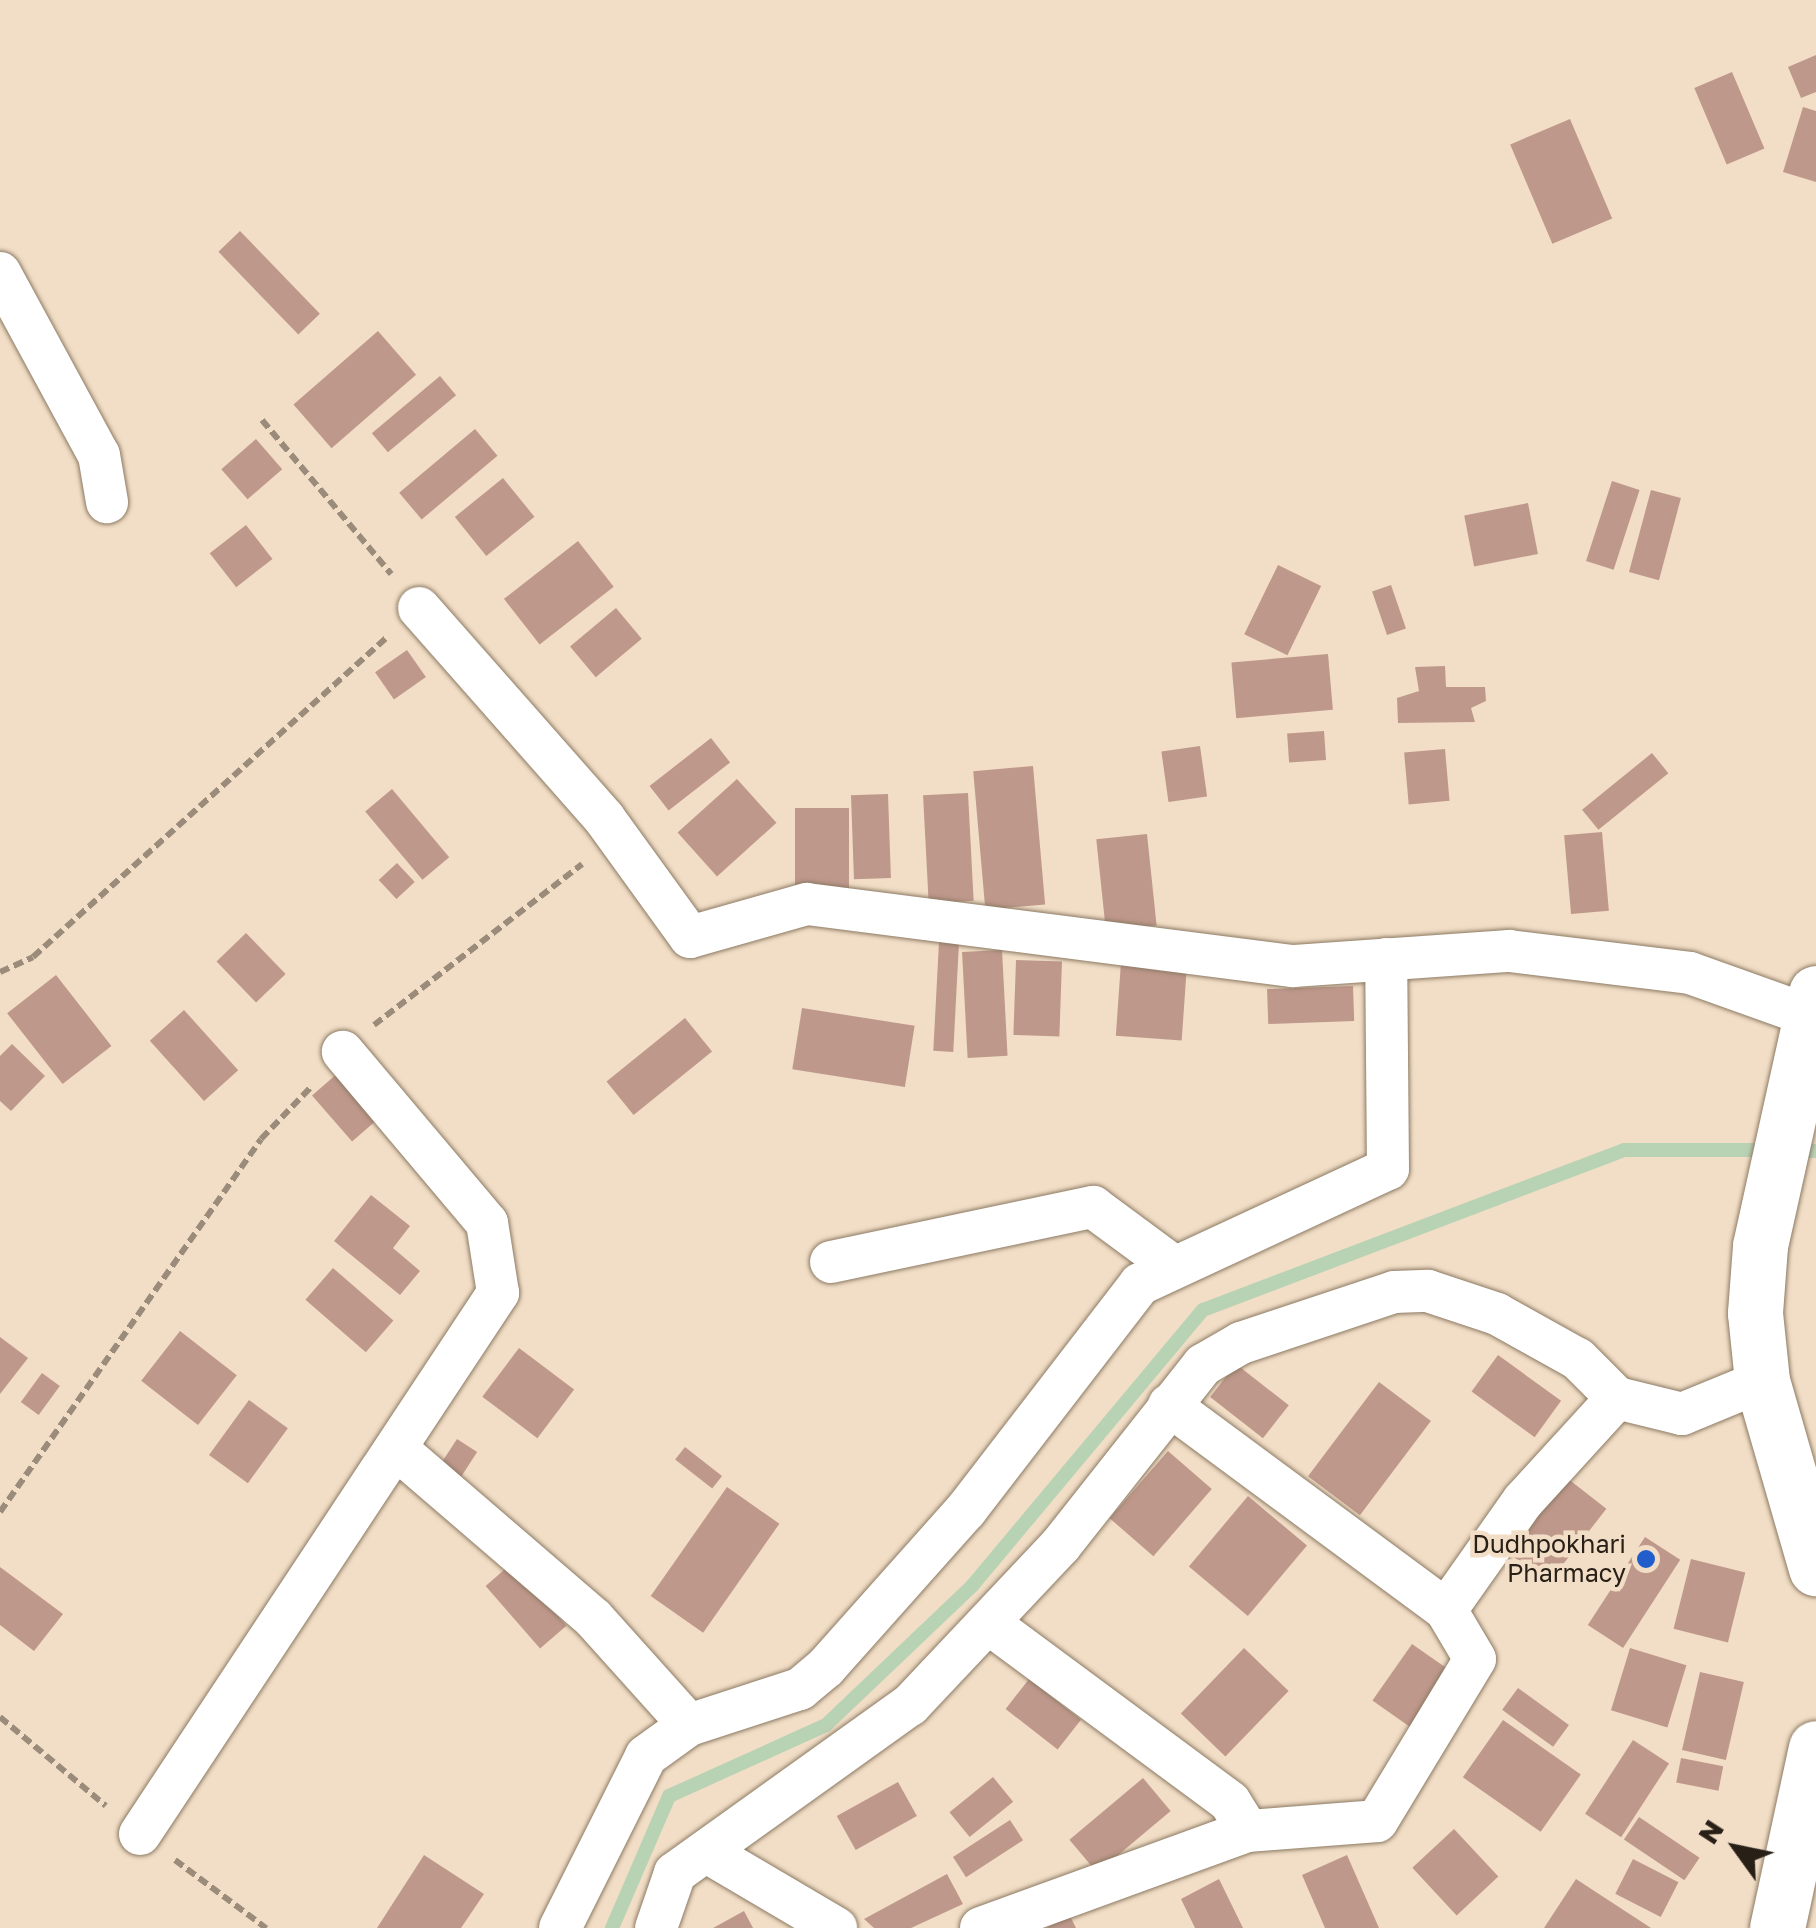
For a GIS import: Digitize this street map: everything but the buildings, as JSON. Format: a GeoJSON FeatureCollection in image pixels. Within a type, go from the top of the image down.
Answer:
{"type":"FeatureCollection","features":[{"type":"Feature","properties":{"kind":"main road"},"geometry":{"type":"LineString","coordinates":[[1811,1004],[1760,1246],[1762,1381],[1816,1568]]}},
{"type":"Feature","properties":{"kind":"main road"},"geometry":{"type":"LineString","coordinates":[[1778,1928],[1816,1748]]}},
{"type":"Feature","properties":{"kind":"street"},"geometry":{"type":"LineString","coordinates":[[0,273],[98,455],[107,502]]}},
{"type":"Feature","properties":{"kind":"street"},"geometry":{"type":"LineString","coordinates":[[420,608],[618,838],[690,937],[807,904],[1293,966],[1508,951],[1690,973],[1811,1004]]}},
{"type":"Feature","properties":{"kind":"street"},"geometry":{"type":"LineString","coordinates":[[560,1928],[618,1796],[646,1756],[689,1725],[800,1689],[826,1666],[966,1510],[1128,1298],[1170,1263],[1388,1169],[1386,959]]}},
{"type":"Feature","properties":{"kind":"street"},"geometry":{"type":"LineString","coordinates":[[140,1834],[399,1451],[502,1276],[487,1223],[343,1052]]}},
{"type":"Feature","properties":{"kind":"street"},"geometry":{"type":"LineString","coordinates":[[831,1262],[1092,1206],[1170,1263]]}},
{"type":"Feature","properties":{"kind":"street"},"geometry":{"type":"LineString","coordinates":[[656,1928],[675,1873],[910,1705],[991,1625],[1203,1365],[1241,1343],[1394,1292],[1428,1291],[1497,1314],[1578,1359],[1617,1398],[1682,1414],[1762,1381]]}},
{"type":"Feature","properties":{"kind":"street"},"geometry":{"type":"LineString","coordinates":[[1446,1610],[1524,1501],[1617,1398]]}},
{"type":"Feature","properties":{"kind":"street"},"geometry":{"type":"LineString","coordinates":[[980,1928],[1248,1830],[1377,1821],[1475,1658],[1446,1610],[1170,1405]]}},
{"type":"Feature","properties":{"kind":"street"},"geometry":{"type":"LineString","coordinates":[[399,1451],[594,1619],[689,1725]]}},
{"type":"Feature","properties":{"kind":"street"},"geometry":{"type":"LineString","coordinates":[[991,1625],[1230,1802],[1248,1830]]}},
{"type":"Feature","properties":{"kind":"street"},"geometry":{"type":"LineString","coordinates":[[707,1852],[836,1928]]}},
{"type":"Feature","properties":{"kind":"path"},"geometry":{"type":"LineString","coordinates":[[0,972],[33,957],[420,608],[262,420]]}},
{"type":"Feature","properties":{"kind":"path"},"geometry":{"type":"LineString","coordinates":[[0,1512],[261,1140],[343,1052],[443,964],[618,838]]}},
{"type":"Feature","properties":{"kind":"waterway"},"geometry":{"type":"LineString","coordinates":[[612,1928],[669,1796],[826,1725],[972,1586],[1203,1310],[1624,1150],[1770,1150]]}},
{"type":"Feature","properties":{"kind":"waterway"},"geometry":{"type":"LineString","coordinates":[[1792,1151],[1816,1151]]}},
{"type":"Feature","properties":{"kind":"place","name":"Dudhpokhari Pharmacy"},"geometry":{"type":"Point","coordinates":[1646,1559]}}]}
